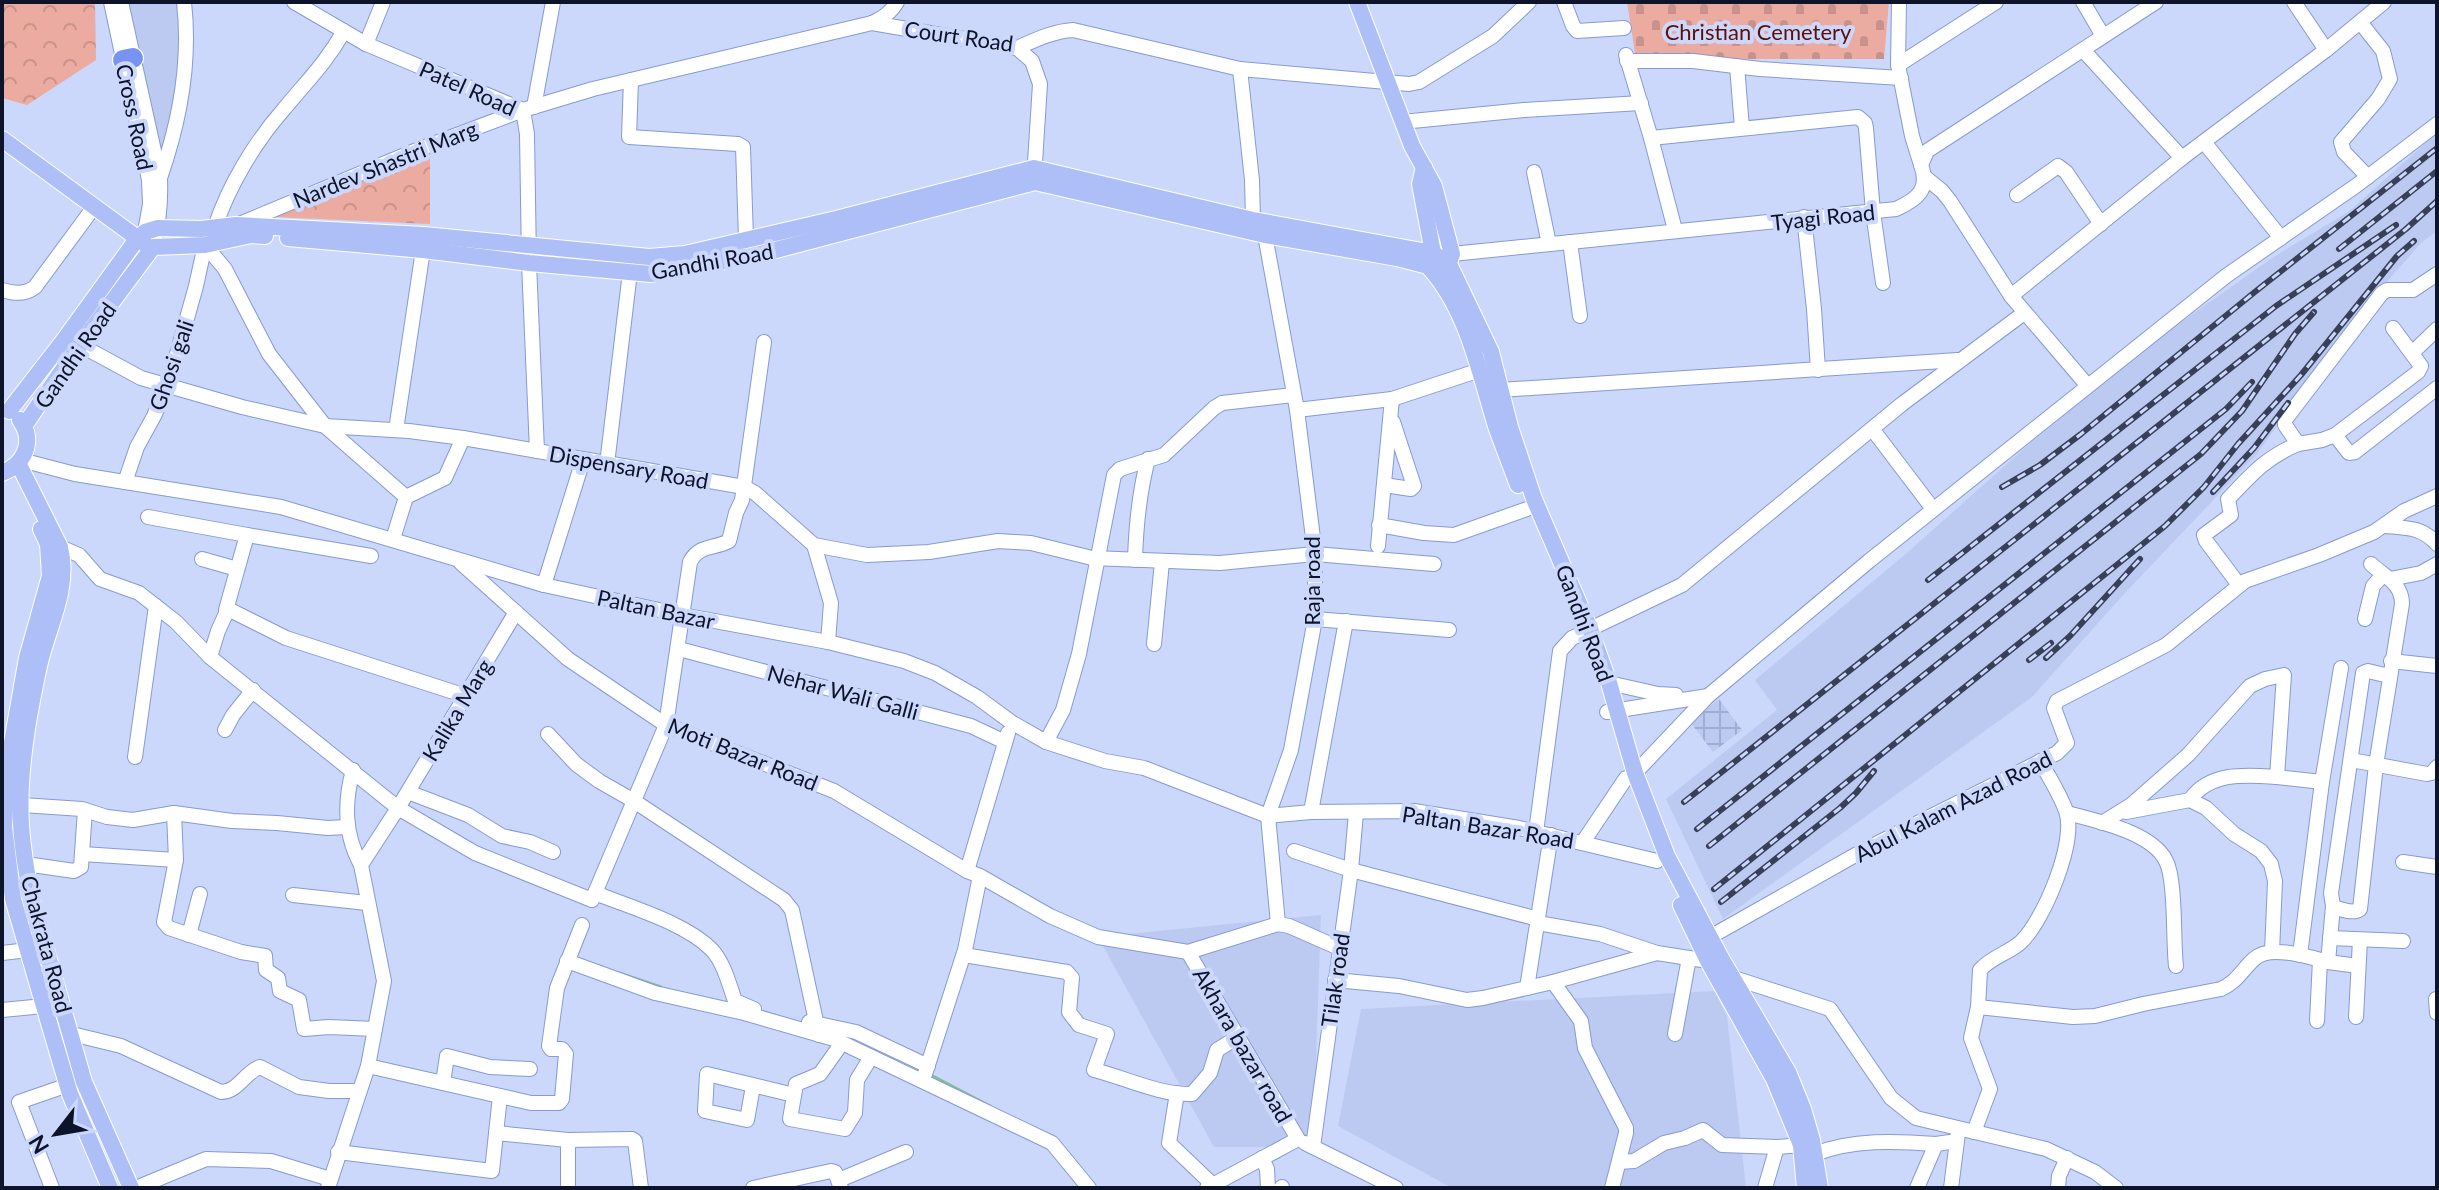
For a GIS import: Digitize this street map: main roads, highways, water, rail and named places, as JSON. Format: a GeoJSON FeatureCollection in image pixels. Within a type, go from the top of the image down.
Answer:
{"type":"FeatureCollection","features":[{"type":"Feature","properties":{"kind":"main road","name":"Gandhi Road"},"geometry":{"type":"LineString","coordinates":[[1357,2],[1386,84],[1434,186],[1450,259],[1491,352],[1510,427],[1534,499],[1586,631],[1657,861],[1708,961],[1726,979]]}},
{"type":"Feature","properties":{"kind":"main road"},"geometry":{"type":"LineString","coordinates":[[2,139],[94,207],[148,236]]}},
{"type":"Feature","properties":{"kind":"main road"},"geometry":{"type":"LineString","coordinates":[[1424,167],[1420,184],[1431,260],[1450,259],[1441,280]]}},
{"type":"Feature","properties":{"kind":"main road","name":"Gandhi Road"},"geometry":{"type":"LineString","coordinates":[[6,410],[148,236],[215,227],[236,225],[424,235],[649,257],[685,254],[1034,175],[1431,260]]}},
{"type":"Feature","properties":{"kind":"main road","name":"Gandhi Road"},"geometry":{"type":"LineString","coordinates":[[148,236],[205,245],[251,235],[651,274],[753,256],[1034,175],[1265,235],[1397,258],[1431,260]]}},
{"type":"Feature","properties":{"kind":"main road","name":"Gandhi Road"},"geometry":{"type":"LineString","coordinates":[[24,426],[80,345],[148,236]]}},
{"type":"Feature","properties":{"kind":"main road","name":"Gandhi Road"},"geometry":{"type":"LineString","coordinates":[[1431,260],[1461,316],[1497,429],[1527,509],[1609,683],[1612,712]]}},
{"type":"Feature","properties":{"kind":"main road"},"geometry":{"type":"LineString","coordinates":[[6,410],[18,417],[24,426],[27,443],[13,466]]}},
{"type":"Feature","properties":{"kind":"main road","name":"Chakrata Road"},"geometry":{"type":"LineString","coordinates":[[13,466],[60,547],[64,561],[64,578],[40,664],[24,751],[21,823],[31,897],[84,1082],[133,1188]]}},
{"type":"Feature","properties":{"kind":"main road","name":"Chakrata Road"},"geometry":{"type":"LineString","coordinates":[[13,466],[48,544],[51,562],[4,771],[4,827],[13,899],[68,1085],[107,1187]]}},
{"type":"Feature","properties":{"kind":"main road","name":"Gandhi Road"},"geometry":{"type":"LineString","coordinates":[[1630,776],[1667,856],[1710,937],[1726,979]]}},
{"type":"Feature","properties":{"kind":"main road"},"geometry":{"type":"LineString","coordinates":[[13,899],[31,897]]}},
{"type":"Feature","properties":{"kind":"main road"},"geometry":{"type":"LineString","coordinates":[[1726,979],[1774,1079],[1801,1145],[1805,1188]]}},
{"type":"Feature","properties":{"kind":"main road"},"geometry":{"type":"LineString","coordinates":[[1726,979],[1788,1072],[1803,1109],[1820,1188]]}},
{"type":"Feature","properties":{"kind":"waterway"},"geometry":{"type":"LineString","coordinates":[[619,973],[661,987]]}},
{"type":"Feature","properties":{"kind":"waterway"},"geometry":{"type":"LineString","coordinates":[[929,1074],[990,1106]]}},
{"type":"Feature","properties":{"kind":"railway"},"geometry":{"type":"LineString","coordinates":[[2002,487],[2040,465],[2081,434],[2437,148]]}},
{"type":"Feature","properties":{"kind":"railway"},"geometry":{"type":"LineString","coordinates":[[2339,249],[2437,171]]}},
{"type":"Feature","properties":{"kind":"railway"},"geometry":{"type":"LineString","coordinates":[[1684,802],[2406,229],[2437,201]]}},
{"type":"Feature","properties":{"kind":"railway"},"geometry":{"type":"LineString","coordinates":[[1928,580],[2276,306],[2396,225]]}},
{"type":"Feature","properties":{"kind":"railway"},"geometry":{"type":"LineString","coordinates":[[1714,889],[2165,526],[2204,487],[2238,444],[2301,375],[2397,256],[2414,241]]}},
{"type":"Feature","properties":{"kind":"railway"},"geometry":{"type":"LineString","coordinates":[[1709,846],[2201,454],[2242,411],[2295,334],[2314,312]]}},
{"type":"Feature","properties":{"kind":"railway"},"geometry":{"type":"LineString","coordinates":[[1697,829],[2226,409],[2252,382]]}},
{"type":"Feature","properties":{"kind":"railway"},"geometry":{"type":"LineString","coordinates":[[2213,492],[2254,448],[2288,403]]}},
{"type":"Feature","properties":{"kind":"railway"},"geometry":{"type":"LineString","coordinates":[[2046,658],[2140,559]]}},
{"type":"Feature","properties":{"kind":"railway"},"geometry":{"type":"LineString","coordinates":[[2029,660],[2051,643]]}},
{"type":"Feature","properties":{"kind":"railway"},"geometry":{"type":"LineString","coordinates":[[1721,902],[1840,808],[1874,771]]}},
{"type":"Feature","properties":{"kind":"park label","name":"Christian Cemetery"},"geometry":{"type":"Point","coordinates":[1758,31]}}]}
